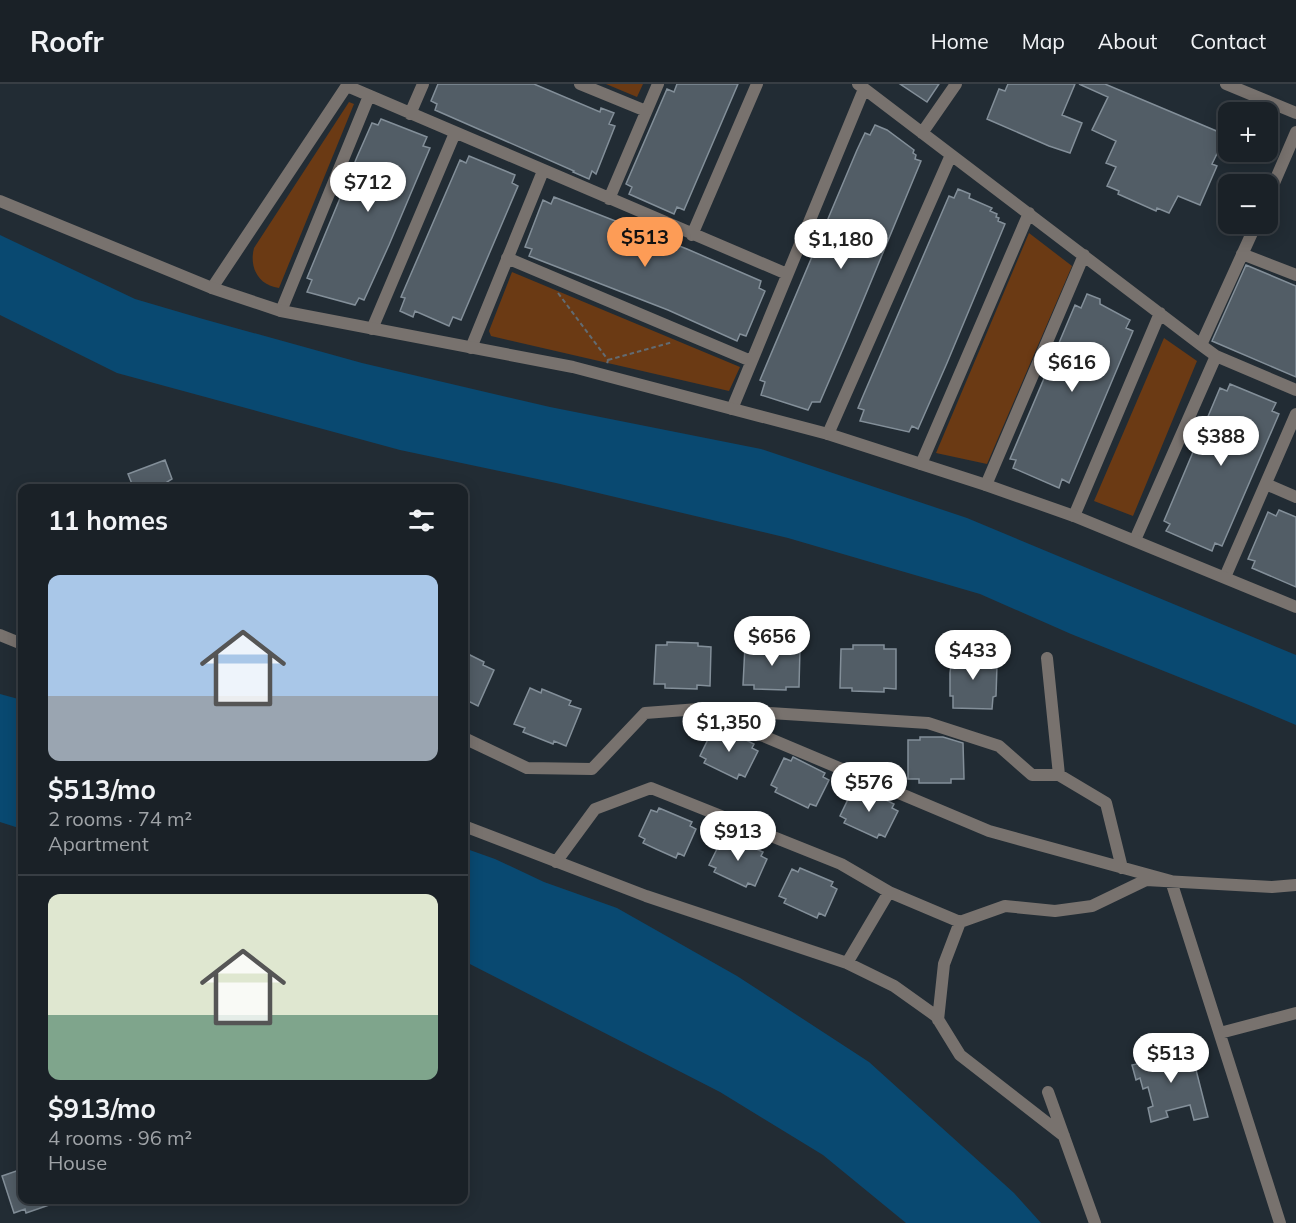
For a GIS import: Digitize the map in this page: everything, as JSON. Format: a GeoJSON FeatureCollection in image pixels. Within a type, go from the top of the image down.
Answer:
{"type":"FeatureCollection","features":[{"type":"Feature","properties":{"kind":"street"},"geometry":{"type":"LineString","coordinates":[[410,114],[423,84]]}},
{"type":"Feature","properties":{"kind":"street"},"geometry":{"type":"LineString","coordinates":[[580,84],[646,111]]}},
{"type":"Feature","properties":{"kind":"street"},"geometry":{"type":"LineString","coordinates":[[609,199],[658,84]]}},
{"type":"Feature","properties":{"kind":"street"},"geometry":{"type":"LineString","coordinates":[[692,235],[757,84]]}},
{"type":"Feature","properties":{"kind":"street"},"geometry":{"type":"LineString","coordinates":[[922,133],[956,84]]}},
{"type":"Feature","properties":{"kind":"street"},"geometry":{"type":"LineString","coordinates":[[1226,84],[1296,113]]}},
{"type":"Feature","properties":{"kind":"street"},"geometry":{"type":"LineString","coordinates":[[212,288],[348,85],[410,114],[787,274]]}},
{"type":"Feature","properties":{"kind":"street"},"geometry":{"type":"LineString","coordinates":[[732,409],[861,86],[1216,356],[1296,390]]}},
{"type":"Feature","properties":{"kind":"street"},"geometry":{"type":"LineString","coordinates":[[281,311],[369,96]]}},
{"type":"Feature","properties":{"kind":"street"},"geometry":{"type":"LineString","coordinates":[[1278,174],[1296,132]]}},
{"type":"Feature","properties":{"kind":"street"},"geometry":{"type":"LineString","coordinates":[[372,329],[455,133]]}},
{"type":"Feature","properties":{"kind":"street"},"geometry":{"type":"LineString","coordinates":[[828,434],[951,155]]}},
{"type":"Feature","properties":{"kind":"street"},"geometry":{"type":"LineString","coordinates":[[471,348],[543,171]]}},
{"type":"Feature","properties":{"kind":"street"},"geometry":{"type":"LineString","coordinates":[[0,201],[212,288],[281,311],[573,367],[828,434],[986,484],[1074,516],[1296,607]]}},
{"type":"Feature","properties":{"kind":"street"},"geometry":{"type":"LineString","coordinates":[[921,464],[1029,213]]}},
{"type":"Feature","properties":{"kind":"street"},"geometry":{"type":"LineString","coordinates":[[1201,345],[1251,234]]}},
{"type":"Feature","properties":{"kind":"street"},"geometry":{"type":"LineString","coordinates":[[1242,254],[1296,275]]}},
{"type":"Feature","properties":{"kind":"street"},"geometry":{"type":"LineString","coordinates":[[986,484],[1084,255]]}},
{"type":"Feature","properties":{"kind":"street"},"geometry":{"type":"LineString","coordinates":[[507,258],[752,361]]}},
{"type":"Feature","properties":{"kind":"street"},"geometry":{"type":"LineString","coordinates":[[1074,516],[1160,313]]}},
{"type":"Feature","properties":{"kind":"street"},"geometry":{"type":"LineString","coordinates":[[1135,540],[1216,356]]}},
{"type":"Feature","properties":{"kind":"street"},"geometry":{"type":"LineString","coordinates":[[1225,577],[1296,414]]}},
{"type":"Feature","properties":{"kind":"street"},"geometry":{"type":"LineString","coordinates":[[1266,484],[1296,497]]}},
{"type":"Feature","properties":{"kind":"street"},"geometry":{"type":"LineString","coordinates":[[0,634],[18,642]]}},
{"type":"Feature","properties":{"kind":"street"},"geometry":{"type":"LineString","coordinates":[[1047,658],[1059,775]]}},
{"type":"Feature","properties":{"kind":"street"},"geometry":{"type":"LineString","coordinates":[[699,709],[988,831],[1171,881]]}},
{"type":"Feature","properties":{"kind":"street"},"geometry":{"type":"LineString","coordinates":[[468,740],[527,768],[592,769],[645,714],[699,709],[928,723],[999,746],[1032,775],[1059,775],[1106,803],[1122,868]]}},
{"type":"Feature","properties":{"kind":"street"},"geometry":{"type":"LineString","coordinates":[[556,862],[595,809],[651,788],[841,864],[889,892],[960,922],[1005,906],[1055,911],[1092,906],[1146,880],[1272,887],[1296,885]]}},
{"type":"Feature","properties":{"kind":"street"},"geometry":{"type":"LineString","coordinates":[[468,828],[646,896],[847,963],[894,986],[938,1020],[960,1055],[1064,1136]]}},
{"type":"Feature","properties":{"kind":"street"},"geometry":{"type":"LineString","coordinates":[[1171,881],[1280,1223]]}},
{"type":"Feature","properties":{"kind":"street"},"geometry":{"type":"LineString","coordinates":[[847,963],[889,892]]}},
{"type":"Feature","properties":{"kind":"street"},"geometry":{"type":"LineString","coordinates":[[938,1020],[944,964],[960,922]]}},
{"type":"Feature","properties":{"kind":"street"},"geometry":{"type":"LineString","coordinates":[[1220,1033],[1296,1013]]}},
{"type":"Feature","properties":{"kind":"street"},"geometry":{"type":"LineString","coordinates":[[1048,1092],[1095,1223]]}},
{"type":"Feature","properties":{"kind":"path"},"geometry":{"type":"LineString","coordinates":[[558,293],[608,360],[693,337]]}},
{"type":"Feature","properties":{"kind":"shaded area"},"geometry":{"type":"Polygon","coordinates":[[[606,84],[643,84],[637,97],[606,84]]]}},
{"type":"Feature","properties":{"kind":"shaded area"},"geometry":{"type":"Polygon","coordinates":[[[349,102],[354,104],[279,288],[272,286],[261,279],[254,268],[254,248],[349,102]]]}},
{"type":"Feature","properties":{"kind":"shaded area"},"geometry":{"type":"Polygon","coordinates":[[[1029,233],[1072,266],[987,464],[936,453],[1029,233]]]}},
{"type":"Feature","properties":{"kind":"shaded area"},"geometry":{"type":"Polygon","coordinates":[[[512,272],[740,367],[729,391],[491,336],[489,331],[512,272]]]}},
{"type":"Feature","properties":{"kind":"shaded area"},"geometry":{"type":"Polygon","coordinates":[[[1164,338],[1197,361],[1133,516],[1094,501],[1164,338]]]}},
{"type":"Feature","properties":{"kind":"water"},"geometry":{"type":"Polygon","coordinates":[[[0,235],[135,299],[203,319],[362,363],[550,407],[761,449],[967,518],[1296,655],[1296,725],[1071,634],[980,594],[788,538],[556,483],[400,450],[117,373],[0,315],[0,235]]]}},
{"type":"Feature","properties":{"kind":"water"},"geometry":{"type":"Polygon","coordinates":[[[0,694],[18,699],[18,828],[0,822],[0,694]]]}},
{"type":"Feature","properties":{"kind":"water"},"geometry":{"type":"Polygon","coordinates":[[[468,849],[495,859],[544,882],[617,908],[737,976],[869,1062],[1014,1193],[1041,1223],[906,1223],[823,1155],[720,1092],[468,963],[468,849]]]}},
{"type":"Feature","properties":{"kind":"building"},"geometry":{"type":"Polygon","coordinates":[[[438,84],[534,84],[600,112],[601,108],[614,113],[609,124],[615,126],[596,174],[592,171],[589,179],[435,110],[437,104],[431,101],[438,84]]]}},
{"type":"Feature","properties":{"kind":"building"},"geometry":{"type":"Polygon","coordinates":[[[677,84],[738,84],[684,210],[677,207],[674,214],[629,194],[632,187],[626,184],[667,89],[674,92],[677,84]]]}},
{"type":"Feature","properties":{"kind":"building"},"geometry":{"type":"Polygon","coordinates":[[[900,84],[939,84],[927,102],[900,84]]]}},
{"type":"Feature","properties":{"kind":"building"},"geometry":{"type":"Polygon","coordinates":[[[1008,84],[1075,84],[1062,115],[1082,123],[1070,153],[987,119],[999,89],[1005,91],[1008,84]]]}},
{"type":"Feature","properties":{"kind":"building"},"geometry":{"type":"Polygon","coordinates":[[[1079,84],[1105,84],[1218,132],[1218,152],[1212,164],[1217,166],[1200,205],[1178,196],[1169,213],[1157,208],[1156,211],[1118,194],[1119,191],[1107,186],[1116,167],[1106,163],[1116,141],[1092,130],[1108,97],[1079,84]]]}},
{"type":"Feature","properties":{"kind":"building"},"geometry":{"type":"Polygon","coordinates":[[[381,119],[427,137],[423,146],[430,148],[389,245],[364,300],[359,298],[355,305],[307,292],[312,280],[307,278],[357,157],[372,123],[378,125],[381,119]]]}},
{"type":"Feature","properties":{"kind":"building"},"geometry":{"type":"Polygon","coordinates":[[[875,125],[887,130],[914,150],[915,159],[921,161],[848,337],[820,402],[812,402],[808,410],[761,395],[765,382],[760,380],[857,150],[865,133],[870,135],[875,125]]]}},
{"type":"Feature","properties":{"kind":"building"},"geometry":{"type":"Polygon","coordinates":[[[469,156],[515,175],[512,183],[518,186],[461,320],[453,317],[449,326],[415,311],[413,317],[400,311],[405,298],[401,297],[460,160],[466,163],[469,156]]]}},
{"type":"Feature","properties":{"kind":"building"},"geometry":{"type":"Polygon","coordinates":[[[958,189],[970,194],[969,198],[992,208],[990,211],[997,214],[998,221],[1005,224],[947,363],[918,429],[912,426],[909,432],[860,421],[864,410],[858,408],[863,396],[949,196],[954,198],[958,189]]]}},
{"type":"Feature","properties":{"kind":"building"},"geometry":{"type":"Polygon","coordinates":[[[554,197],[687,249],[761,281],[759,288],[765,291],[746,336],[740,334],[737,341],[668,310],[529,256],[532,249],[525,247],[543,200],[551,204],[554,197]]]}},
{"type":"Feature","properties":{"kind":"building"},"geometry":{"type":"Polygon","coordinates":[[[1246,265],[1296,286],[1296,377],[1212,341],[1246,265]]]}},
{"type":"Feature","properties":{"kind":"building"},"geometry":{"type":"Polygon","coordinates":[[[1087,294],[1100,299],[1100,304],[1130,320],[1126,328],[1133,331],[1069,483],[1062,479],[1059,488],[1013,468],[1016,460],[1010,459],[1075,305],[1081,308],[1087,294]]]}},
{"type":"Feature","properties":{"kind":"building"},"geometry":{"type":"Polygon","coordinates":[[[1230,384],[1276,403],[1272,411],[1279,414],[1222,546],[1215,543],[1212,551],[1166,531],[1170,524],[1164,521],[1220,388],[1227,391],[1230,384]]]}},
{"type":"Feature","properties":{"kind":"building"},"geometry":{"type":"Polygon","coordinates":[[[165,460],[172,479],[167,482],[168,484],[132,484],[128,474],[165,460]]]}},
{"type":"Feature","properties":{"kind":"building"},"geometry":{"type":"Polygon","coordinates":[[[1279,510],[1296,517],[1296,587],[1252,568],[1255,561],[1248,559],[1268,512],[1276,516],[1279,510]]]}},
{"type":"Feature","properties":{"kind":"building"},"geometry":{"type":"Polygon","coordinates":[[[667,642],[698,643],[698,646],[711,647],[710,686],[697,685],[697,689],[665,688],[665,684],[654,684],[656,645],[667,645],[667,642]]]}},
{"type":"Feature","properties":{"kind":"building"},"geometry":{"type":"Polygon","coordinates":[[[757,643],[788,644],[788,648],[800,648],[799,687],[786,687],[786,690],[754,689],[754,685],[743,685],[745,646],[757,646],[757,643]]]}},
{"type":"Feature","properties":{"kind":"building"},"geometry":{"type":"Polygon","coordinates":[[[853,645],[884,645],[884,649],[896,649],[896,689],[884,688],[884,692],[852,691],[852,688],[840,688],[841,649],[853,649],[853,645]]]}},
{"type":"Feature","properties":{"kind":"building"},"geometry":{"type":"Polygon","coordinates":[[[955,652],[994,654],[993,665],[997,665],[996,696],[993,697],[992,709],[953,708],[953,696],[950,696],[950,673],[951,664],[954,664],[955,652]]]}},
{"type":"Feature","properties":{"kind":"building"},"geometry":{"type":"Polygon","coordinates":[[[468,654],[494,670],[478,706],[468,701],[468,654]]]}},
{"type":"Feature","properties":{"kind":"building"},"geometry":{"type":"Polygon","coordinates":[[[530,688],[541,693],[542,689],[571,701],[569,705],[581,709],[566,746],[554,741],[553,744],[523,732],[525,728],[514,724],[530,688]]]}},
{"type":"Feature","properties":{"kind":"building"},"geometry":{"type":"Polygon","coordinates":[[[722,728],[754,744],[752,748],[758,751],[745,777],[739,774],[737,779],[704,763],[706,759],[700,756],[713,729],[720,732],[722,728]]]}},
{"type":"Feature","properties":{"kind":"building"},"geometry":{"type":"Polygon","coordinates":[[[920,737],[943,737],[963,743],[964,779],[951,779],[951,783],[919,783],[919,779],[908,779],[908,740],[920,740],[920,737]]]}},
{"type":"Feature","properties":{"kind":"building"},"geometry":{"type":"Polygon","coordinates":[[[793,757],[825,773],[823,777],[829,780],[816,806],[810,804],[808,808],[775,792],[777,788],[771,785],[784,758],[791,761],[793,757]]]}},
{"type":"Feature","properties":{"kind":"building"},"geometry":{"type":"Polygon","coordinates":[[[862,788],[894,804],[892,808],[898,811],[885,837],[879,834],[877,838],[844,823],[846,819],[840,816],[853,789],[860,792],[862,788]]]}},
{"type":"Feature","properties":{"kind":"building"},"geometry":{"type":"Polygon","coordinates":[[[659,808],[692,822],[690,826],[696,829],[684,856],[678,853],[676,858],[643,843],[645,839],[639,836],[651,810],[657,812],[659,808]]]}},
{"type":"Feature","properties":{"kind":"building"},"geometry":{"type":"Polygon","coordinates":[[[730,837],[763,852],[761,856],[767,859],[755,886],[748,883],[746,887],[714,872],[716,868],[709,865],[722,839],[728,841],[730,837]]]}},
{"type":"Feature","properties":{"kind":"building"},"geometry":{"type":"Polygon","coordinates":[[[800,868],[833,882],[831,886],[837,889],[825,916],[819,913],[817,918],[784,903],[786,899],[779,896],[792,869],[798,872],[800,868]]]}},
{"type":"Feature","properties":{"kind":"building"},"geometry":{"type":"Polygon","coordinates":[[[1186,1048],[1190,1063],[1194,1062],[1208,1117],[1194,1120],[1190,1105],[1166,1111],[1168,1117],[1151,1122],[1148,1108],[1153,1106],[1148,1087],[1143,1089],[1140,1078],[1136,1080],[1132,1065],[1186,1048]]]}},
{"type":"Feature","properties":{"kind":"building"},"geometry":{"type":"Polygon","coordinates":[[[18,1170],[18,1204],[52,1204],[26,1213],[25,1209],[14,1213],[2,1176],[18,1170]]]}}]}
